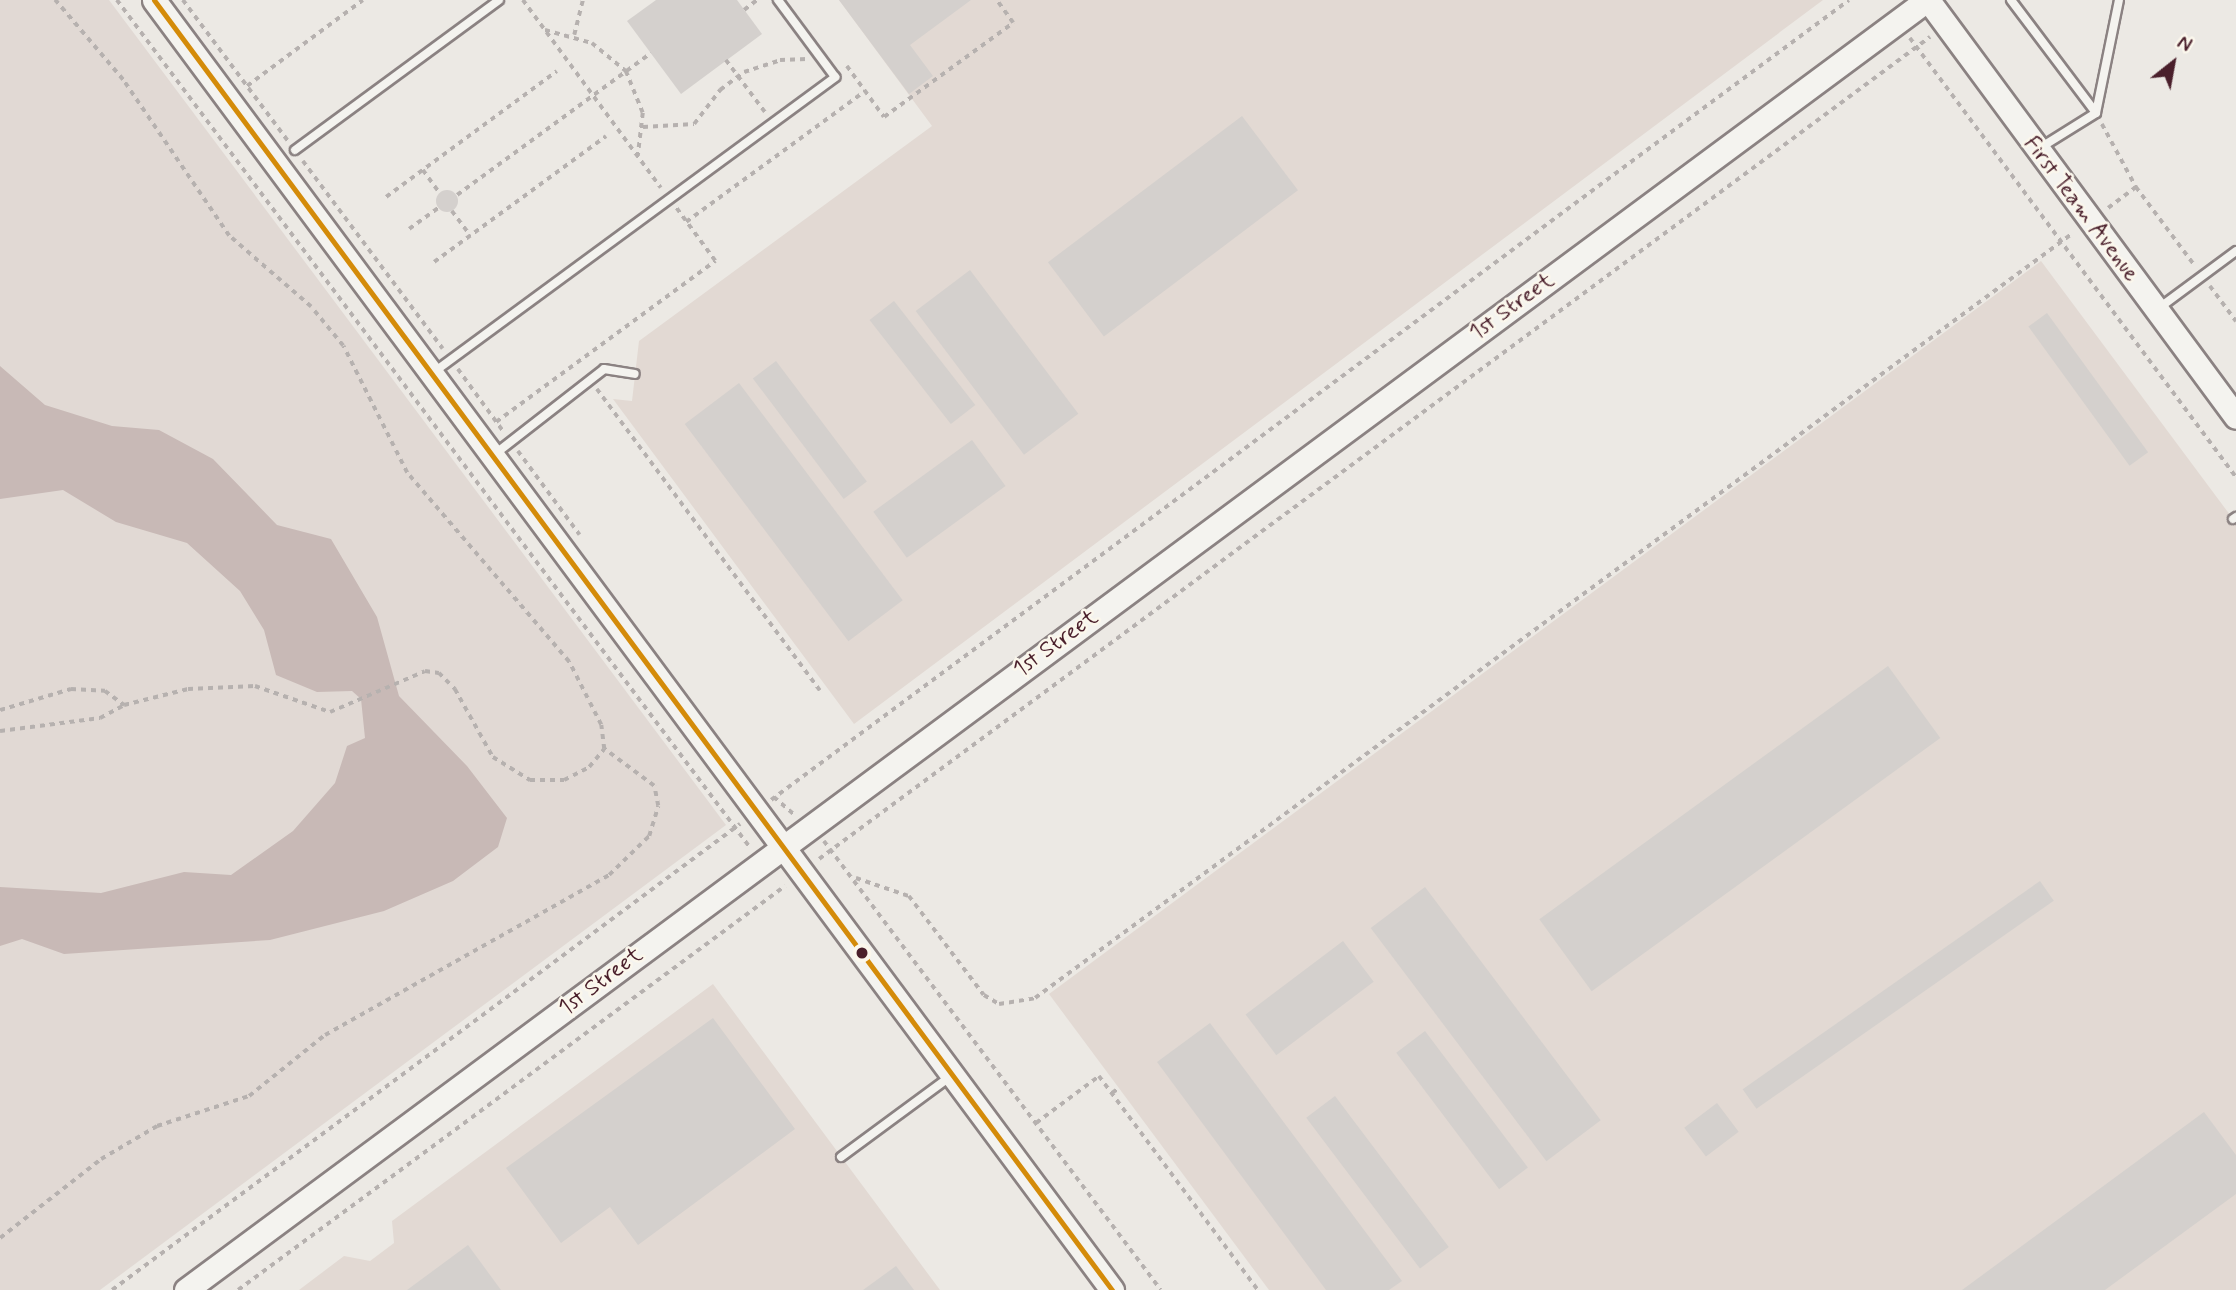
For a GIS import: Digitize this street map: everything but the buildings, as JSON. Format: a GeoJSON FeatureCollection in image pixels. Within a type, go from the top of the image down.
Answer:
{"type":"FeatureCollection","features":[{"type":"Feature","properties":{"kind":"main road"},"geometry":{"type":"LineString","coordinates":[[154,0],[492,456],[765,804],[783,846],[1112,1290]]}},
{"type":"Feature","properties":{"kind":"main road","name":"1st Street"},"geometry":{"type":"LineString","coordinates":[[186,1290],[1927,0]]}},
{"type":"Feature","properties":{"kind":"main road","name":"First Team Avenue"},"geometry":{"type":"LineString","coordinates":[[1927,0],[2236,416]]}},
{"type":"Feature","properties":{"kind":"lane"},"geometry":{"type":"LineString","coordinates":[[295,150],[499,0]]}},
{"type":"Feature","properties":{"kind":"lane"},"geometry":{"type":"LineString","coordinates":[[431,374],[835,77],[778,0]]}},
{"type":"Feature","properties":{"kind":"lane"},"geometry":{"type":"LineString","coordinates":[[2011,0],[2096,114]]}},
{"type":"Feature","properties":{"kind":"lane"},"geometry":{"type":"LineString","coordinates":[[2037,149],[2096,114],[2119,0]]}},
{"type":"Feature","properties":{"kind":"lane"},"geometry":{"type":"LineString","coordinates":[[2157,310],[2236,251]]}},
{"type":"Feature","properties":{"kind":"lane"},"geometry":{"type":"LineString","coordinates":[[492,456],[604,369],[635,374]]}},
{"type":"Feature","properties":{"kind":"lane"},"geometry":{"type":"LineString","coordinates":[[841,1157],[952,1075]]}},
{"type":"Feature","properties":{"kind":"path"},"geometry":{"type":"LineString","coordinates":[[0,1238],[124,1146],[182,1116],[248,1096],[325,1035],[609,875],[649,836],[658,806],[654,786],[604,749],[601,725],[569,662],[505,583],[431,506],[407,472],[343,346],[311,307],[229,236],[123,80],[55,0]]}},
{"type":"Feature","properties":{"kind":"path"},"geometry":{"type":"LineString","coordinates":[[117,0],[737,827]]}},
{"type":"Feature","properties":{"kind":"path"},"geometry":{"type":"LineString","coordinates":[[184,0],[585,541]]}},
{"type":"Feature","properties":{"kind":"path"},"geometry":{"type":"LineString","coordinates":[[247,86],[363,0]]}},
{"type":"Feature","properties":{"kind":"path"},"geometry":{"type":"LineString","coordinates":[[574,35],[583,0]]}},
{"type":"Feature","properties":{"kind":"path"},"geometry":{"type":"LineString","coordinates":[[744,9],[757,0]]}},
{"type":"Feature","properties":{"kind":"path"},"geometry":{"type":"LineString","coordinates":[[842,61],[884,117],[1013,23],[996,0]]}},
{"type":"Feature","properties":{"kind":"path"},"geometry":{"type":"LineString","coordinates":[[112,1290],[1849,0]]}},
{"type":"Feature","properties":{"kind":"path"},"geometry":{"type":"LineString","coordinates":[[1898,21],[2236,477]]}},
{"type":"Feature","properties":{"kind":"path"},"geometry":{"type":"LineString","coordinates":[[238,1290],[1946,26]]}},
{"type":"Feature","properties":{"kind":"path"},"geometry":{"type":"LineString","coordinates":[[545,30],[574,35],[626,71],[639,97],[643,127],[638,156]]}},
{"type":"Feature","properties":{"kind":"path"},"geometry":{"type":"LineString","coordinates":[[457,195],[651,53]]}},
{"type":"Feature","properties":{"kind":"path"},"geometry":{"type":"LineString","coordinates":[[643,127],[694,124],[714,97],[738,77],[764,64],[820,57]]}},
{"type":"Feature","properties":{"kind":"path"},"geometry":{"type":"LineString","coordinates":[[726,60],[773,123]]}},
{"type":"Feature","properties":{"kind":"path"},"geometry":{"type":"LineString","coordinates":[[386,197],[557,71]]}},
{"type":"Feature","properties":{"kind":"path"},"geometry":{"type":"LineString","coordinates":[[687,222],[865,91]]}},
{"type":"Feature","properties":{"kind":"path"},"geometry":{"type":"LineString","coordinates":[[2096,114],[2137,187],[2236,321]]}},
{"type":"Feature","properties":{"kind":"path"},"geometry":{"type":"LineString","coordinates":[[434,262],[606,136]]}},
{"type":"Feature","properties":{"kind":"path"},"geometry":{"type":"LineString","coordinates":[[423,170],[440,193]]}},
{"type":"Feature","properties":{"kind":"path"},"geometry":{"type":"LineString","coordinates":[[410,229],[438,208]]}},
{"type":"Feature","properties":{"kind":"path"},"geometry":{"type":"LineString","coordinates":[[452,211],[470,236]]}},
{"type":"Feature","properties":{"kind":"path"},"geometry":{"type":"LineString","coordinates":[[854,877],[909,895],[985,995],[999,1004],[1035,998],[2061,242]]}},
{"type":"Feature","properties":{"kind":"path"},"geometry":{"type":"LineString","coordinates":[[578,362],[820,690]]}},
{"type":"Feature","properties":{"kind":"path"},"geometry":{"type":"LineString","coordinates":[[636,442],[642,438]]}},
{"type":"Feature","properties":{"kind":"path"},"geometry":{"type":"LineString","coordinates":[[800,663],[805,659]]}},
{"type":"Feature","properties":{"kind":"path"},"geometry":{"type":"LineString","coordinates":[[0,731],[100,718],[124,705],[188,689],[256,685],[330,712],[351,706],[405,678],[425,671],[439,673],[455,689],[493,757],[530,780],[564,780],[589,767],[604,749]]}},
{"type":"Feature","properties":{"kind":"path"},"geometry":{"type":"LineString","coordinates":[[0,710],[71,690],[105,691],[124,705]]}},
{"type":"Feature","properties":{"kind":"path"},"geometry":{"type":"LineString","coordinates":[[765,804],[766,786]]}},
{"type":"Feature","properties":{"kind":"path"},"geometry":{"type":"LineString","coordinates":[[833,849],[1161,1290]]}},
{"type":"Feature","properties":{"kind":"path"},"geometry":{"type":"LineString","coordinates":[[1037,1123],[1100,1076],[1258,1290]]}},
{"type":"Feature","properties":{"kind":"path"},"geometry":{"type":"LineString","coordinates":[[1112,1093],[1119,1088]]}},
{"type":"Feature","properties":{"kind":"shaded area"},"geometry":{"type":"Polygon","coordinates":[[[0,0],[109,0],[726,825],[100,1290],[0,1290],[0,0]]]}},
{"type":"Feature","properties":{"kind":"shaded area"},"geometry":{"type":"Polygon","coordinates":[[[839,0],[1823,0],[854,724],[613,399],[632,401],[639,341],[932,126],[839,0]]]}},
{"type":"Feature","properties":{"kind":"shaded area"},"geometry":{"type":"Polygon","coordinates":[[[2041,261],[2236,523],[2236,1290],[1269,1290],[1049,994],[2041,261]]]}},
{"type":"Feature","properties":{"kind":"shaded area"},"geometry":{"type":"Polygon","coordinates":[[[0,366],[45,405],[112,426],[159,430],[213,459],[277,525],[331,539],[377,617],[399,696],[467,766],[507,818],[498,847],[453,881],[384,911],[270,940],[64,954],[22,939],[0,946],[0,887],[101,893],[184,872],[231,875],[293,831],[335,783],[347,746],[365,738],[361,699],[352,691],[317,692],[276,675],[264,630],[240,591],[187,543],[116,522],[63,490],[0,499],[0,366]]]}},
{"type":"Feature","properties":{"kind":"shaded area"},"geometry":{"type":"Polygon","coordinates":[[[713,984],[940,1290],[299,1290],[344,1256],[370,1261],[394,1243],[392,1221],[713,984]]]}},
{"type":"Feature","properties":{"kind":"transit line"},"geometry":{"type":"LineString","coordinates":[[154,0],[1112,1290]]}}]}
